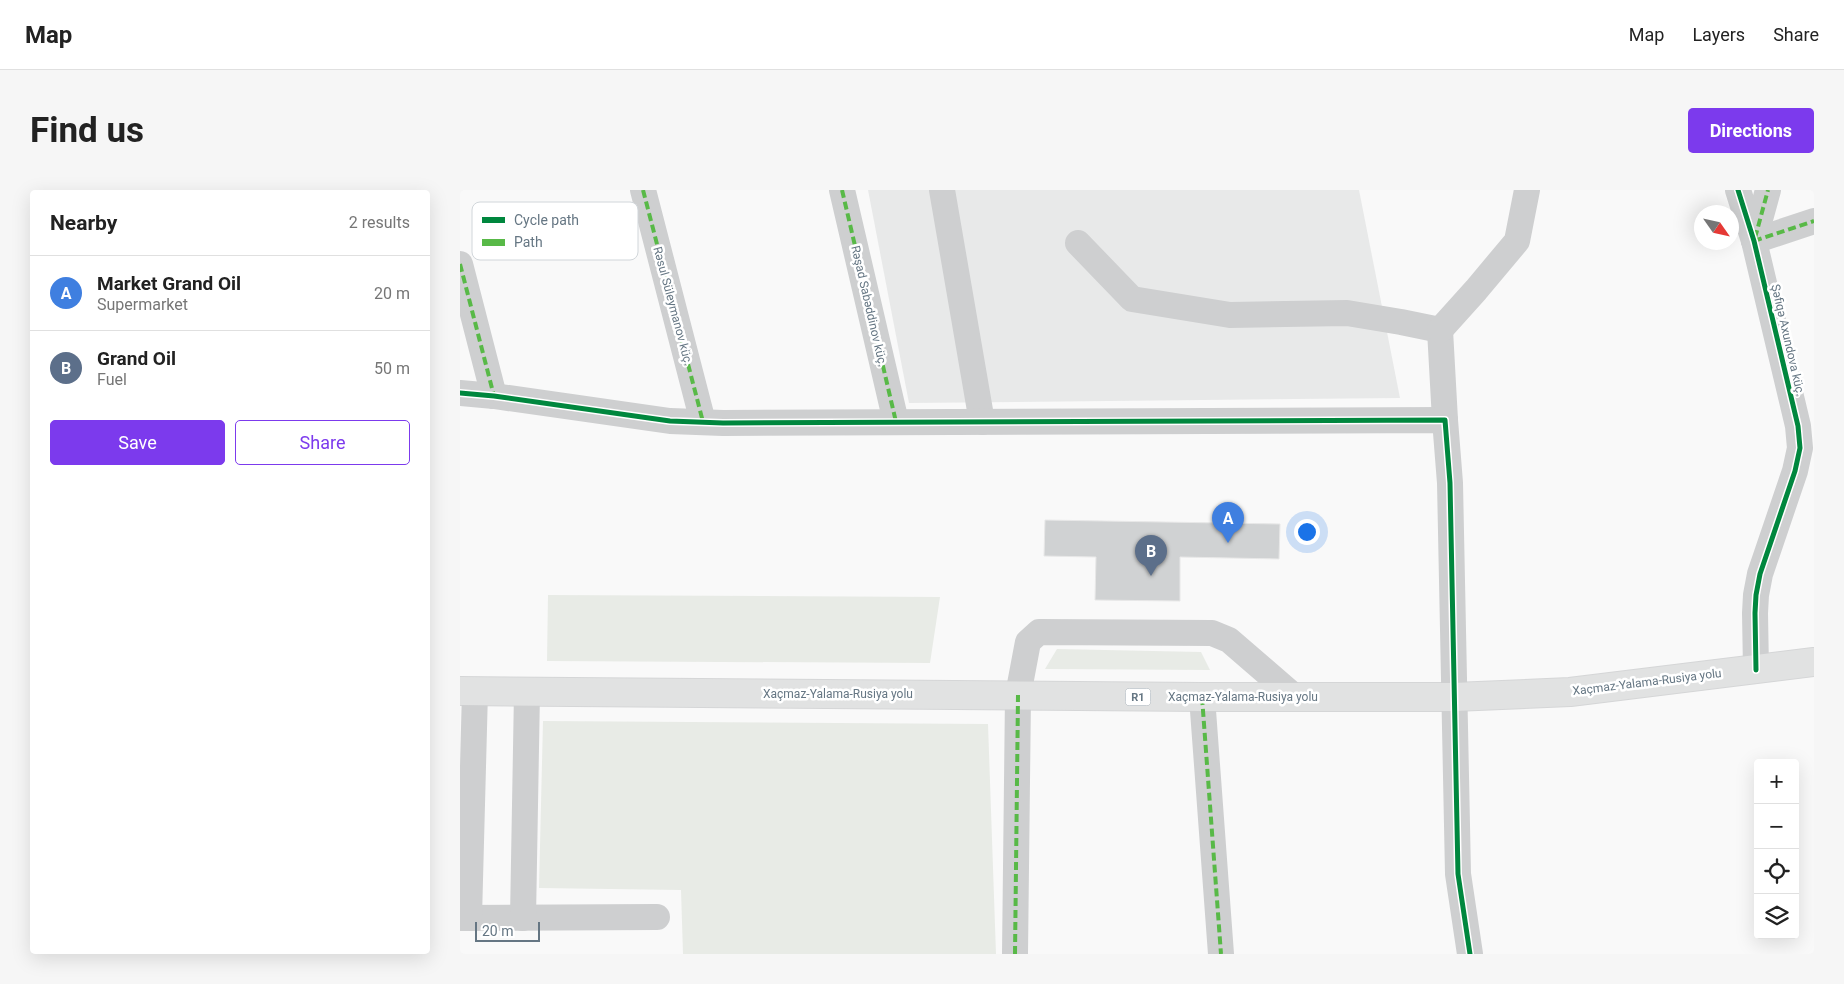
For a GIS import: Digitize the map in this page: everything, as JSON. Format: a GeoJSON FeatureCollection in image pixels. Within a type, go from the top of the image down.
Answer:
{"type":"FeatureCollection","features":[{"type":"Feature","properties":{"kind":"main road","name":"Xaçmaz-Yalama-Rusiya yolu"},"geometry":{"type":"LineString","coordinates":[[468,691],[1202,697],[1454,697],[1570,692],[1814,662]]}},
{"type":"Feature","properties":{"kind":"street","name":"Rəsul Süleymanov küç."},"geometry":{"type":"LineString","coordinates":[[643,190],[703,422]]}},
{"type":"Feature","properties":{"kind":"street","name":"Rəşad Sabəddinov küç."},"geometry":{"type":"LineString","coordinates":[[842,190],[896,422]]}},
{"type":"Feature","properties":{"kind":"street"},"geometry":{"type":"LineString","coordinates":[[942,190],[982,422]]}},
{"type":"Feature","properties":{"kind":"street"},"geometry":{"type":"LineString","coordinates":[[1470,954],[1458,874],[1450,483],[1440,330],[1517,241],[1527,190]]}},
{"type":"Feature","properties":{"kind":"street","name":"Şəfiqə Axundova küç."},"geometry":{"type":"LineString","coordinates":[[1738,190],[1754,241],[1798,426],[1800,448],[1795,471],[1760,574],[1755,613],[1756,670]]}},
{"type":"Feature","properties":{"kind":"street"},"geometry":{"type":"LineString","coordinates":[[1754,241],[1768,190]]}},
{"type":"Feature","properties":{"kind":"street"},"geometry":{"type":"LineString","coordinates":[[1754,241],[1814,220]]}},
{"type":"Feature","properties":{"kind":"street"},"geometry":{"type":"LineString","coordinates":[[1078,243],[1132,299],[1230,315],[1347,313],[1440,330]]}},
{"type":"Feature","properties":{"kind":"street"},"geometry":{"type":"LineString","coordinates":[[460,264],[494,396]]}},
{"type":"Feature","properties":{"kind":"street"},"geometry":{"type":"LineString","coordinates":[[460,393],[494,396],[670,421],[703,422],[1445,420]]}},
{"type":"Feature","properties":{"kind":"street"},"geometry":{"type":"LineString","coordinates":[[1015,954],[1018,695],[1028,642],[1039,632],[1212,633],[1229,640],[1295,697]]}},
{"type":"Feature","properties":{"kind":"street"},"geometry":{"type":"LineString","coordinates":[[468,691],[465,918],[657,917]]}},
{"type":"Feature","properties":{"kind":"street"},"geometry":{"type":"LineString","coordinates":[[523,918],[527,692]]}},
{"type":"Feature","properties":{"kind":"street"},"geometry":{"type":"LineString","coordinates":[[1202,697],[1221,954]]}},
{"type":"Feature","properties":{"kind":"shaded area"},"geometry":{"type":"Polygon","coordinates":[[[868,190],[1359,190],[1400,398],[909,403],[868,190]]]}},
{"type":"Feature","properties":{"kind":"shaded area"},"geometry":{"type":"Polygon","coordinates":[[[548,595],[940,597],[930,663],[547,661],[548,595]]]}},
{"type":"Feature","properties":{"kind":"shaded area"},"geometry":{"type":"Polygon","coordinates":[[[1057,649],[1201,652],[1210,670],[1045,669],[1057,649]]]}},
{"type":"Feature","properties":{"kind":"shaded area"},"geometry":{"type":"Polygon","coordinates":[[[543,721],[988,724],[996,954],[683,954],[681,890],[539,888],[543,721]]]}},
{"type":"Feature","properties":{"kind":"building"},"geometry":{"type":"Polygon","coordinates":[[[1045,520],[1280,524],[1279,559],[1180,557],[1180,601],[1095,600],[1096,557],[1044,556],[1045,520]]]}},
{"type":"Feature","properties":{"kind":"marked path"},"geometry":{"type":"LineString","coordinates":[[643,190],[703,422]]}},
{"type":"Feature","properties":{"kind":"marked path"},"geometry":{"type":"LineString","coordinates":[[842,190],[896,422]]}},
{"type":"Feature","properties":{"kind":"marked path"},"geometry":{"type":"LineString","coordinates":[[1755,238],[1768,190]]}},
{"type":"Feature","properties":{"kind":"marked path"},"geometry":{"type":"LineString","coordinates":[[1754,241],[1814,221]]}},
{"type":"Feature","properties":{"kind":"marked path"},"geometry":{"type":"LineString","coordinates":[[460,264],[494,396]]}},
{"type":"Feature","properties":{"kind":"marked path"},"geometry":{"type":"LineString","coordinates":[[1015,954],[1018,695]]}},
{"type":"Feature","properties":{"kind":"marked path"},"geometry":{"type":"LineString","coordinates":[[1202,697],[1221,954]]}},
{"type":"Feature","properties":{"kind":"cycle path"},"geometry":{"type":"LineString","coordinates":[[1738,190],[1754,241],[1798,426],[1800,448],[1795,471],[1760,574],[1755,613],[1756,670]]}},
{"type":"Feature","properties":{"kind":"cycle path"},"geometry":{"type":"LineString","coordinates":[[460,393],[494,396],[670,421],[723,423],[1445,420],[1450,483],[1458,874],[1470,954]]}},
{"type":"Feature","properties":{"kind":"place","name":"Market Grand Oil"},"geometry":{"type":"Point","coordinates":[1228,543]}},
{"type":"Feature","properties":{"kind":"place","name":"Grand Oil"},"geometry":{"type":"Point","coordinates":[1151,576]}}]}
